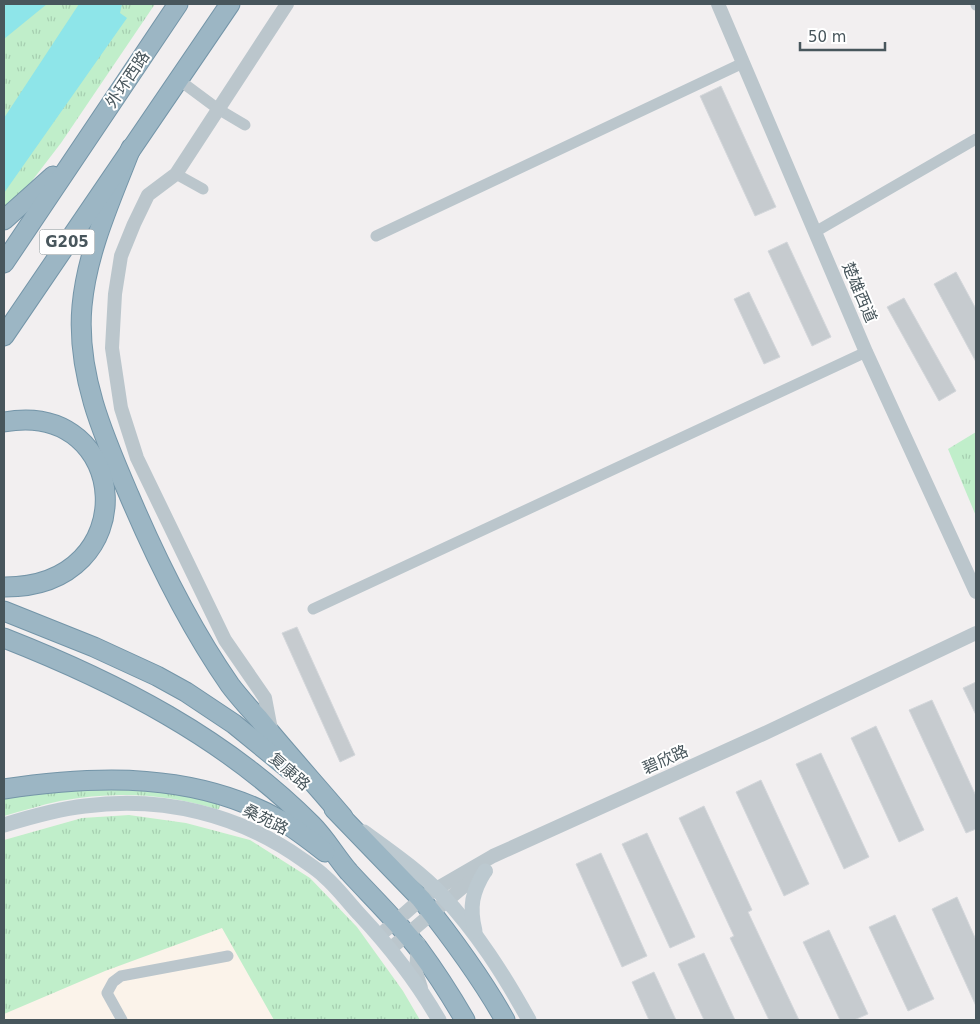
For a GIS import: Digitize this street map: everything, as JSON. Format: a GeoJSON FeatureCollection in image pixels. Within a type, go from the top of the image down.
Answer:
{"type":"FeatureCollection","features":[{"type":"Feature","properties":{"kind":"highway","name":"外环西路"},"geometry":{"type":"LineString","coordinates":[[76,155],[178,4]]}},
{"type":"Feature","properties":{"kind":"highway"},"geometry":{"type":"LineString","coordinates":[[230,4],[131,148],[89,261],[82,308],[82,337],[91,396],[108,446],[129,497],[180,603],[231,686],[272,736],[343,816]]}},
{"type":"Feature","properties":{"kind":"highway","name":"G205"},"geometry":{"type":"LineString","coordinates":[[4,336],[131,148]]}},
{"type":"Feature","properties":{"kind":"highway"},"geometry":{"type":"LineString","coordinates":[[4,220],[76,155]]}},
{"type":"Feature","properties":{"kind":"highway","name":"G205"},"geometry":{"type":"LineString","coordinates":[[4,263],[76,155]]}},
{"type":"Feature","properties":{"kind":"highway"},"geometry":{"type":"LineString","coordinates":[[4,422],[32,419],[57,425],[68,432],[88,449],[97,463],[106,494],[106,506],[99,536],[82,560],[72,568],[42,583],[6,587]]}},
{"type":"Feature","properties":{"kind":"highway","name":"复康路"},"geometry":{"type":"LineString","coordinates":[[6,611],[94,647],[157,676],[186,692],[234,724],[255,741],[343,816],[433,903],[505,1020]]}},
{"type":"Feature","properties":{"kind":"highway","name":"复康路"},"geometry":{"type":"LineString","coordinates":[[4,638],[91,675],[146,703],[205,738],[263,781],[313,826],[347,869],[406,935],[465,1020]]}},
{"type":"Feature","properties":{"kind":"highway"},"geometry":{"type":"LineString","coordinates":[[4,789],[104,779],[150,781],[192,787],[244,804],[282,822],[347,869]]}},
{"type":"Feature","properties":{"kind":"main road","name":"桑苑路"},"geometry":{"type":"LineString","coordinates":[[4,825],[53,811],[119,803],[158,805],[199,811],[242,825],[280,844],[324,876],[379,936],[423,995],[439,1020]]}},
{"type":"Feature","properties":{"kind":"main road"},"geometry":{"type":"LineString","coordinates":[[347,869],[379,936]]}},
{"type":"Feature","properties":{"kind":"main road"},"geometry":{"type":"LineString","coordinates":[[486,871],[476,889],[471,907],[471,916],[477,937],[529,1020]]}},
{"type":"Feature","properties":{"kind":"main road"},"geometry":{"type":"LineString","coordinates":[[433,903],[477,937]]}},
{"type":"Feature","properties":{"kind":"street"},"geometry":{"type":"LineString","coordinates":[[272,736],[266,698],[226,640],[137,458],[120,408],[112,348],[114,294],[122,256],[134,224],[148,195],[176,174],[287,4]]}},
{"type":"Feature","properties":{"kind":"street","name":"楚雄西道"},"geometry":{"type":"LineString","coordinates":[[718,4],[866,352],[976,592]]}},
{"type":"Feature","properties":{"kind":"street"},"geometry":{"type":"LineString","coordinates":[[376,236],[744,63]]}},
{"type":"Feature","properties":{"kind":"street"},"geometry":{"type":"LineString","coordinates":[[179,80],[218,109],[245,125]]}},
{"type":"Feature","properties":{"kind":"street"},"geometry":{"type":"LineString","coordinates":[[815,232],[976,139]]}},
{"type":"Feature","properties":{"kind":"street"},"geometry":{"type":"LineString","coordinates":[[176,174],[203,189]]}},
{"type":"Feature","properties":{"kind":"street"},"geometry":{"type":"LineString","coordinates":[[314,610],[866,352]]}},
{"type":"Feature","properties":{"kind":"street","name":"碧欣路"},"geometry":{"type":"LineString","coordinates":[[390,950],[406,935],[454,878],[493,856],[764,734],[976,633]]}},
{"type":"Feature","properties":{"kind":"street","name":"碧欣路"},"geometry":{"type":"LineString","coordinates":[[379,936],[406,935],[433,903],[463,887],[509,858],[976,643]]}},
{"type":"Feature","properties":{"kind":"street"},"geometry":{"type":"LineString","coordinates":[[406,935],[423,995]]}},
{"type":"Feature","properties":{"kind":"street"},"geometry":{"type":"LineString","coordinates":[[122,1020],[108,992],[113,982],[121,976],[228,956]]}},
{"type":"Feature","properties":{"kind":"shaded area"},"geometry":{"type":"Polygon","coordinates":[[[129,815],[186,823],[250,840],[310,878],[357,927],[403,991],[420,1020],[4,1020],[4,840],[82,818],[129,815]]]}},
{"type":"Feature","properties":{"kind":"green space"},"geometry":{"type":"Polygon","coordinates":[[[4,4],[155,4],[61,143],[15,203],[4,211],[4,4]]]}},
{"type":"Feature","properties":{"kind":"green space"},"geometry":{"type":"Polygon","coordinates":[[[976,432],[976,516],[948,449],[976,432]]]}},
{"type":"Feature","properties":{"kind":"green space"},"geometry":{"type":"Polygon","coordinates":[[[68,788],[154,788],[220,805],[219,809],[216,809],[158,797],[138,795],[99,796],[60,801],[4,816],[4,797],[68,788]]]}},
{"type":"Feature","properties":{"kind":"green space"},"geometry":{"type":"Polygon","coordinates":[[[129,815],[186,823],[250,840],[310,878],[357,927],[403,991],[420,1020],[274,1020],[222,928],[105,971],[4,1014],[4,840],[82,818],[129,815]]]}},
{"type":"Feature","properties":{"kind":"water"},"geometry":{"type":"Polygon","coordinates":[[[4,4],[47,4],[4,39],[4,4]]]}},
{"type":"Feature","properties":{"kind":"water"},"geometry":{"type":"Polygon","coordinates":[[[79,4],[122,4],[120,13],[127,18],[4,193],[4,118],[79,4]]]}},
{"type":"Feature","properties":{"kind":"building"},"geometry":{"type":"Polygon","coordinates":[[[721,86],[776,207],[755,216],[700,96],[721,86]]]}},
{"type":"Feature","properties":{"kind":"building"},"geometry":{"type":"Polygon","coordinates":[[[787,242],[831,337],[812,346],[768,251],[787,242]]]}},
{"type":"Feature","properties":{"kind":"building"},"geometry":{"type":"Polygon","coordinates":[[[956,272],[976,309],[976,362],[934,284],[956,272]]]}},
{"type":"Feature","properties":{"kind":"building"},"geometry":{"type":"Polygon","coordinates":[[[749,292],[780,357],[764,364],[734,299],[749,292]]]}},
{"type":"Feature","properties":{"kind":"building"},"geometry":{"type":"Polygon","coordinates":[[[904,298],[956,391],[939,401],[887,307],[904,298]]]}},
{"type":"Feature","properties":{"kind":"building"},"geometry":{"type":"Polygon","coordinates":[[[297,627],[355,755],[340,762],[282,633],[297,627]]]}},
{"type":"Feature","properties":{"kind":"building"},"geometry":{"type":"Polygon","coordinates":[[[976,682],[976,715],[963,688],[976,682]]]}},
{"type":"Feature","properties":{"kind":"building"},"geometry":{"type":"Polygon","coordinates":[[[932,700],[976,796],[976,829],[966,833],[909,710],[932,700]]]}},
{"type":"Feature","properties":{"kind":"building"},"geometry":{"type":"Polygon","coordinates":[[[876,726],[924,830],[899,842],[851,738],[876,726]]]}},
{"type":"Feature","properties":{"kind":"building"},"geometry":{"type":"Polygon","coordinates":[[[821,753],[869,857],[844,869],[796,764],[821,753]]]}},
{"type":"Feature","properties":{"kind":"building"},"geometry":{"type":"Polygon","coordinates":[[[761,780],[809,884],[784,896],[736,792],[761,780]]]}},
{"type":"Feature","properties":{"kind":"building"},"geometry":{"type":"Polygon","coordinates":[[[704,806],[752,910],[748,912],[799,1020],[769,1020],[730,938],[734,936],[679,818],[704,806]]]}},
{"type":"Feature","properties":{"kind":"building"},"geometry":{"type":"Polygon","coordinates":[[[647,833],[695,937],[670,948],[622,844],[647,833]]]}},
{"type":"Feature","properties":{"kind":"building"},"geometry":{"type":"Polygon","coordinates":[[[601,853],[647,956],[622,967],[576,864],[601,853]]]}},
{"type":"Feature","properties":{"kind":"building"},"geometry":{"type":"Polygon","coordinates":[[[957,897],[976,940],[976,1006],[932,909],[957,897]]]}},
{"type":"Feature","properties":{"kind":"building"},"geometry":{"type":"Polygon","coordinates":[[[895,915],[934,999],[908,1011],[869,927],[895,915]]]}},
{"type":"Feature","properties":{"kind":"building"},"geometry":{"type":"Polygon","coordinates":[[[829,930],[868,1014],[854,1020],[840,1020],[803,942],[829,930]]]}},
{"type":"Feature","properties":{"kind":"building"},"geometry":{"type":"Polygon","coordinates":[[[704,953],[735,1020],[704,1020],[678,964],[704,953]]]}},
{"type":"Feature","properties":{"kind":"building"},"geometry":{"type":"Polygon","coordinates":[[[654,972],[676,1020],[649,1020],[632,982],[654,972]]]}}]}
